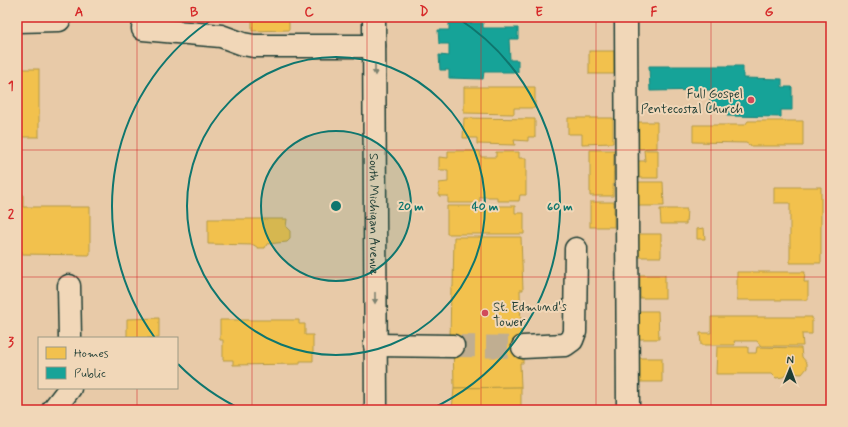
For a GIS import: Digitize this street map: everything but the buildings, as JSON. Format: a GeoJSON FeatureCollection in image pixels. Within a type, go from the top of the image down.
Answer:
{"type":"FeatureCollection","features":[{"type":"Feature","properties":{"kind":"street","name":"South Michigan Avenue"},"geometry":{"type":"LineString","coordinates":[[374,17],[376,410]]}},
{"type":"Feature","properties":{"kind":"street"},"geometry":{"type":"LineString","coordinates":[[626,17],[628,410]]}},
{"type":"Feature","properties":{"kind":"street"},"geometry":{"type":"LineString","coordinates":[[17,21],[59,20]]}},
{"type":"Feature","properties":{"kind":"street"},"geometry":{"type":"LineString","coordinates":[[143,30],[221,36],[243,44],[254,46],[374,46]]}},
{"type":"Feature","properties":{"kind":"street"},"geometry":{"type":"LineString","coordinates":[[523,347],[565,345],[572,340],[575,332],[576,249]]}},
{"type":"Feature","properties":{"kind":"street"},"geometry":{"type":"LineString","coordinates":[[69,286],[70,337]]}},
{"type":"Feature","properties":{"kind":"street"},"geometry":{"type":"LineString","coordinates":[[375,345],[453,346]]}},
{"type":"Feature","properties":{"kind":"street"},"geometry":{"type":"LineString","coordinates":[[53,410],[69,389]]}},
{"type":"Feature","properties":{"kind":"tunnel"},"geometry":{"type":"LineString","coordinates":[[453,346],[523,347]]}},
{"type":"Feature","properties":{"kind":"place","name":"Full Gospel Pentecostal Church"},"geometry":{"type":"Point","coordinates":[751,100]}},
{"type":"Feature","properties":{"kind":"place","name":"St. Edmund's Tower"},"geometry":{"type":"Point","coordinates":[485,313]}}]}
